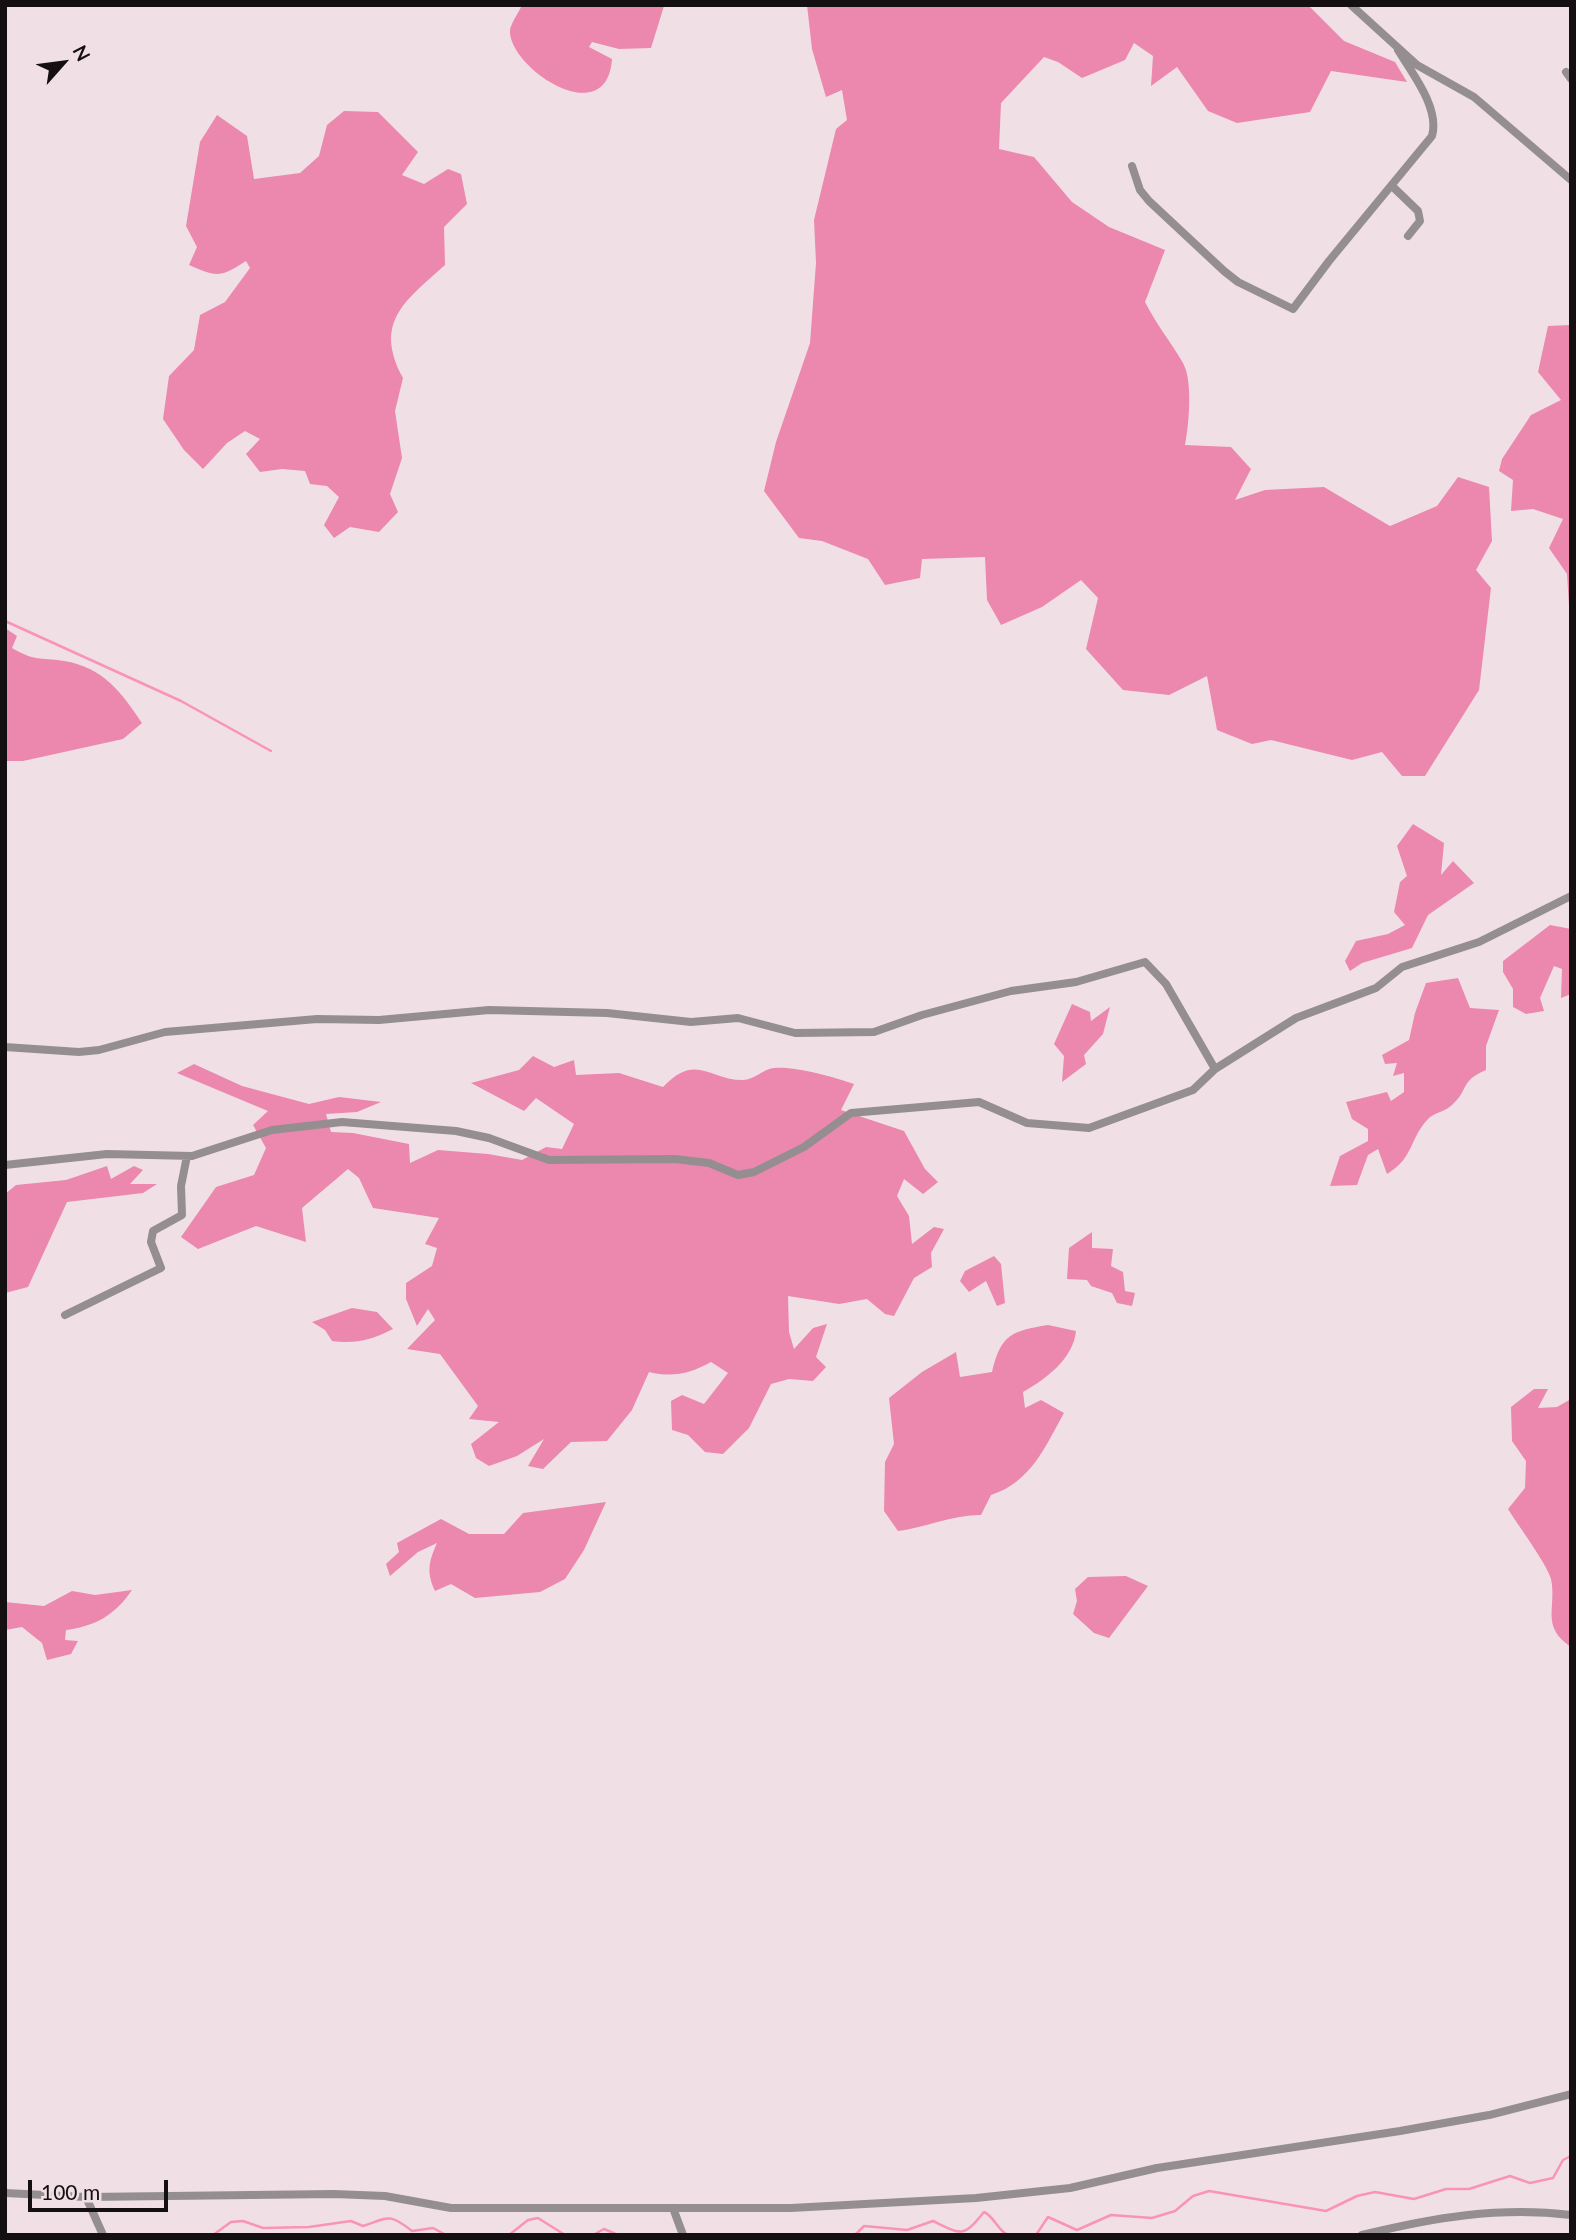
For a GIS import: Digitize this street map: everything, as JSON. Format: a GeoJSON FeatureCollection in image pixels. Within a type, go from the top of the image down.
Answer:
{"type":"FeatureCollection","features":[{"type":"Feature","properties":{"kind":"street"},"geometry":{"type":"LineString","coordinates":[[1351,5],[1398,50],[1432,75],[1474,97],[1570,179]]}},
{"type":"Feature","properties":{"kind":"street"},"geometry":{"type":"LineString","coordinates":[[1132,166],[1140,190],[1149,201],[1224,271],[1238,282],[1292,309],[1432,136],[1435,128],[1424,94],[1398,50]]}},
{"type":"Feature","properties":{"kind":"street"},"geometry":{"type":"LineString","coordinates":[[1392,186],[1420,216],[1420,221],[1408,236]]}},
{"type":"Feature","properties":{"kind":"street"},"geometry":{"type":"LineString","coordinates":[[5,1165],[107,1154],[187,1156],[214,1150],[272,1130],[342,1122],[456,1131],[489,1138],[549,1160],[675,1159],[709,1163],[738,1175],[754,1172],[804,1147],[851,1113],[979,1102],[1027,1123],[1089,1128],[1193,1090],[1215,1069],[1296,1018],[1376,988],[1402,967],[1479,942],[1571,896]]}},
{"type":"Feature","properties":{"kind":"street"},"geometry":{"type":"LineString","coordinates":[[5,1047],[79,1052],[109,1048],[165,1032],[317,1019],[379,1020],[489,1010],[607,1013],[691,1022],[738,1018],[795,1033],[874,1032],[922,1015],[1011,991],[1076,982],[1145,962],[1166,984],[1215,1069]]}},
{"type":"Feature","properties":{"kind":"street"},"geometry":{"type":"LineString","coordinates":[[65,1315],[162,1268],[151,1242],[153,1231],[182,1214],[181,1186],[187,1156]]}},
{"type":"Feature","properties":{"kind":"street"},"geometry":{"type":"LineString","coordinates":[[5,2193],[86,2197],[334,2194],[384,2196],[451,2208],[830,2206],[976,2198],[1070,2188],[1157,2168],[1477,2118],[1571,2094]]}},
{"type":"Feature","properties":{"kind":"street"},"geometry":{"type":"LineString","coordinates":[[86,2197],[103,2235]]}},
{"type":"Feature","properties":{"kind":"street"},"geometry":{"type":"LineString","coordinates":[[673,2208],[683,2235]]}},
{"type":"Feature","properties":{"kind":"street"},"geometry":{"type":"LineString","coordinates":[[1362,2235],[1419,2221],[1492,2211],[1571,2215]]}},
{"type":"Feature","properties":{"kind":"shaded area"},"geometry":{"type":"Polygon","coordinates":[[[522,5],[664,6],[651,48],[619,49],[592,42],[589,47],[612,59],[606,81],[594,91],[577,92],[558,86],[524,61],[514,45],[510,30],[522,5]]]}},
{"type":"Feature","properties":{"kind":"shaded area"},"geometry":{"type":"Polygon","coordinates":[[[807,5],[1308,5],[1344,41],[1395,62],[1407,82],[1331,71],[1310,112],[1237,123],[1208,111],[1177,67],[1151,86],[1153,56],[1134,43],[1125,60],[1082,78],[1058,62],[1044,57],[1001,103],[999,149],[1034,157],[1072,202],[1109,227],[1165,250],[1145,302],[1186,371],[1189,403],[1185,445],[1231,447],[1251,469],[1235,500],[1265,490],[1324,487],[1390,526],[1437,506],[1458,477],[1489,487],[1492,541],[1476,570],[1491,588],[1479,690],[1425,776],[1402,776],[1382,752],[1352,760],[1271,740],[1252,744],[1217,730],[1207,676],[1169,695],[1123,690],[1086,649],[1098,598],[1081,580],[1042,607],[1001,625],[987,600],[985,557],[922,559],[920,578],[885,585],[868,559],[822,541],[799,538],[764,491],[776,442],[810,343],[816,263],[814,220],[836,129],[847,120],[842,90],[826,97],[812,49],[807,5]]]}},
{"type":"Feature","properties":{"kind":"shaded area"},"geometry":{"type":"Polygon","coordinates":[[[344,111],[378,112],[418,152],[402,175],[424,184],[448,169],[461,174],[467,204],[444,227],[445,265],[406,302],[393,327],[391,342],[403,378],[395,411],[402,458],[390,494],[398,512],[379,532],[350,527],[334,538],[324,525],[339,497],[327,486],[310,484],[305,471],[282,469],[260,472],[246,454],[260,439],[245,431],[227,443],[203,469],[184,450],[163,419],[169,376],[194,350],[200,315],[225,302],[250,268],[246,261],[218,274],[189,265],[197,247],[186,226],[200,142],[217,115],[247,136],[254,179],[300,173],[319,156],[327,125],[344,111]]]}},
{"type":"Feature","properties":{"kind":"shaded area"},"geometry":{"type":"Polygon","coordinates":[[[1571,325],[1571,637],[1567,574],[1549,548],[1563,519],[1533,509],[1511,511],[1513,480],[1499,471],[1502,459],[1531,415],[1561,400],[1538,372],[1548,326],[1571,325]]]}},
{"type":"Feature","properties":{"kind":"shaded area"},"geometry":{"type":"Polygon","coordinates":[[[5,628],[17,636],[12,648],[20,652],[38,658],[78,664],[101,675],[119,692],[142,723],[123,739],[23,761],[5,761],[5,628]]]}},
{"type":"Feature","properties":{"kind":"shaded area"},"geometry":{"type":"Polygon","coordinates":[[[1413,824],[1444,843],[1441,875],[1453,861],[1474,883],[1428,915],[1412,948],[1362,963],[1350,971],[1345,961],[1356,941],[1388,934],[1405,925],[1394,912],[1400,882],[1407,876],[1397,846],[1413,824]]]}},
{"type":"Feature","properties":{"kind":"shaded area"},"geometry":{"type":"Polygon","coordinates":[[[1550,925],[1571,929],[1571,994],[1561,998],[1562,969],[1554,966],[1540,998],[1544,1011],[1526,1014],[1513,1007],[1513,989],[1503,972],[1503,961],[1550,925]]]}},
{"type":"Feature","properties":{"kind":"shaded area"},"geometry":{"type":"Polygon","coordinates":[[[1458,978],[1470,1008],[1499,1010],[1486,1046],[1486,1070],[1468,1082],[1451,1106],[1429,1118],[1396,1168],[1387,1174],[1378,1149],[1368,1155],[1357,1185],[1330,1186],[1340,1156],[1368,1141],[1368,1129],[1352,1119],[1346,1102],[1387,1092],[1391,1101],[1404,1092],[1404,1073],[1393,1076],[1397,1063],[1385,1064],[1382,1055],[1409,1040],[1426,983],[1458,978]]]}},
{"type":"Feature","properties":{"kind":"shaded area"},"geometry":{"type":"Polygon","coordinates":[[[1072,1004],[1090,1012],[1091,1021],[1110,1007],[1103,1034],[1084,1055],[1086,1064],[1062,1082],[1064,1056],[1054,1044],[1072,1004]]]}},
{"type":"Feature","properties":{"kind":"shaded area"},"geometry":{"type":"Polygon","coordinates":[[[533,1056],[554,1067],[574,1060],[576,1075],[619,1073],[663,1087],[685,1071],[694,1069],[743,1080],[770,1069],[783,1068],[854,1084],[841,1110],[904,1131],[925,1169],[938,1182],[923,1194],[904,1179],[897,1196],[909,1216],[912,1244],[934,1227],[944,1229],[931,1253],[932,1267],[914,1278],[894,1316],[885,1314],[867,1299],[839,1304],[788,1296],[789,1332],[794,1349],[813,1328],[827,1324],[816,1357],[826,1367],[813,1381],[789,1379],[771,1384],[749,1428],[723,1454],[705,1452],[688,1435],[672,1430],[671,1401],[682,1395],[704,1404],[728,1373],[711,1362],[681,1373],[666,1375],[649,1372],[632,1410],[607,1441],[571,1442],[543,1469],[528,1466],[544,1439],[517,1456],[489,1466],[476,1458],[471,1444],[499,1422],[469,1419],[478,1406],[440,1354],[407,1349],[435,1320],[428,1309],[417,1326],[406,1299],[406,1283],[432,1266],[437,1248],[425,1244],[439,1218],[373,1208],[359,1178],[348,1169],[302,1208],[306,1242],[256,1226],[198,1249],[181,1237],[216,1187],[254,1175],[266,1148],[253,1125],[268,1111],[177,1073],[194,1064],[242,1086],[309,1104],[339,1097],[381,1102],[357,1112],[326,1114],[331,1132],[353,1133],[409,1144],[410,1163],[438,1150],[522,1160],[546,1147],[562,1149],[574,1124],[536,1098],[524,1111],[471,1083],[519,1070],[533,1056]]]}},
{"type":"Feature","properties":{"kind":"shaded area"},"geometry":{"type":"Polygon","coordinates":[[[107,1166],[111,1179],[134,1166],[143,1170],[130,1184],[157,1184],[143,1193],[67,1202],[28,1287],[5,1293],[5,1194],[16,1185],[66,1180],[107,1166]]]}},
{"type":"Feature","properties":{"kind":"shaded area"},"geometry":{"type":"Polygon","coordinates":[[[1092,1232],[1092,1248],[1113,1249],[1111,1266],[1123,1272],[1125,1291],[1135,1293],[1132,1306],[1117,1303],[1112,1293],[1091,1286],[1087,1280],[1067,1279],[1069,1248],[1092,1232]]]}},
{"type":"Feature","properties":{"kind":"shaded area"},"geometry":{"type":"Polygon","coordinates":[[[994,1256],[1001,1264],[1005,1303],[997,1306],[986,1281],[969,1292],[960,1281],[965,1271],[994,1256]]]}},
{"type":"Feature","properties":{"kind":"shaded area"},"geometry":{"type":"Polygon","coordinates":[[[352,1308],[377,1312],[393,1329],[363,1340],[341,1342],[332,1341],[325,1330],[312,1322],[352,1308]]]}},
{"type":"Feature","properties":{"kind":"shaded area"},"geometry":{"type":"Polygon","coordinates":[[[1048,1325],[1076,1331],[1070,1351],[1064,1359],[1041,1381],[1023,1392],[1025,1408],[1041,1400],[1064,1413],[1035,1462],[1017,1481],[991,1495],[981,1515],[898,1531],[884,1511],[885,1462],[894,1444],[889,1398],[922,1372],[956,1352],[960,1377],[992,1372],[999,1349],[1010,1336],[1048,1325]]]}},
{"type":"Feature","properties":{"kind":"shaded area"},"geometry":{"type":"Polygon","coordinates":[[[1534,1389],[1548,1389],[1538,1408],[1557,1407],[1571,1399],[1571,1647],[1561,1639],[1553,1624],[1552,1589],[1548,1572],[1508,1509],[1525,1488],[1526,1461],[1512,1441],[1511,1407],[1534,1389]]]}},
{"type":"Feature","properties":{"kind":"shaded area"},"geometry":{"type":"Polygon","coordinates":[[[606,1502],[584,1550],[565,1579],[540,1592],[475,1598],[451,1584],[435,1591],[430,1578],[430,1567],[437,1543],[418,1552],[390,1576],[386,1564],[399,1552],[397,1543],[441,1519],[469,1534],[504,1534],[523,1513],[606,1502]]]}},
{"type":"Feature","properties":{"kind":"shaded area"},"geometry":{"type":"Polygon","coordinates":[[[1126,1576],[1148,1586],[1109,1638],[1094,1633],[1073,1614],[1077,1601],[1075,1589],[1088,1577],[1126,1576]]]}},
{"type":"Feature","properties":{"kind":"shaded area"},"geometry":{"type":"Polygon","coordinates":[[[132,1590],[112,1613],[104,1618],[87,1626],[66,1630],[65,1640],[78,1641],[71,1654],[47,1660],[42,1643],[22,1627],[5,1630],[5,1602],[44,1606],[72,1591],[95,1595],[132,1590]]]}},
{"type":"Feature","properties":{"kind":"waterway"},"geometry":{"type":"LineString","coordinates":[[5,621],[181,701],[271,751]]}},
{"type":"Feature","properties":{"kind":"waterway"},"geometry":{"type":"LineString","coordinates":[[1036,2235],[1048,2217],[1077,2230],[1111,2215],[1152,2218],[1175,2211],[1193,2196],[1209,2191],[1326,2211],[1357,2196],[1375,2192],[1414,2199],[1446,2189],[1469,2189],[1510,2176],[1530,2183],[1553,2178],[1563,2160],[1571,2156]]}},
{"type":"Feature","properties":{"kind":"waterway"},"geometry":{"type":"LineString","coordinates":[[855,2235],[864,2226],[907,2230],[933,2221],[962,2232],[984,2212],[1008,2235]]}},
{"type":"Feature","properties":{"kind":"waterway"},"geometry":{"type":"LineString","coordinates":[[213,2235],[231,2222],[243,2221],[263,2228],[309,2227],[351,2221],[363,2226],[388,2218],[398,2221],[412,2231],[433,2228],[446,2235]]}},
{"type":"Feature","properties":{"kind":"waterway"},"geometry":{"type":"LineString","coordinates":[[509,2235],[528,2220],[538,2218],[565,2235]]}},
{"type":"Feature","properties":{"kind":"waterway"},"geometry":{"type":"LineString","coordinates":[[593,2235],[604,2229],[618,2235]]}},
{"type":"Feature","properties":{"kind":"waterway"},"geometry":{"type":"LineString","coordinates":[[630,2235],[637,2235]]}},
{"type":"Feature","properties":{"kind":"waterway"},"geometry":{"type":"LineString","coordinates":[[732,2235],[750,2235]]}}]}
